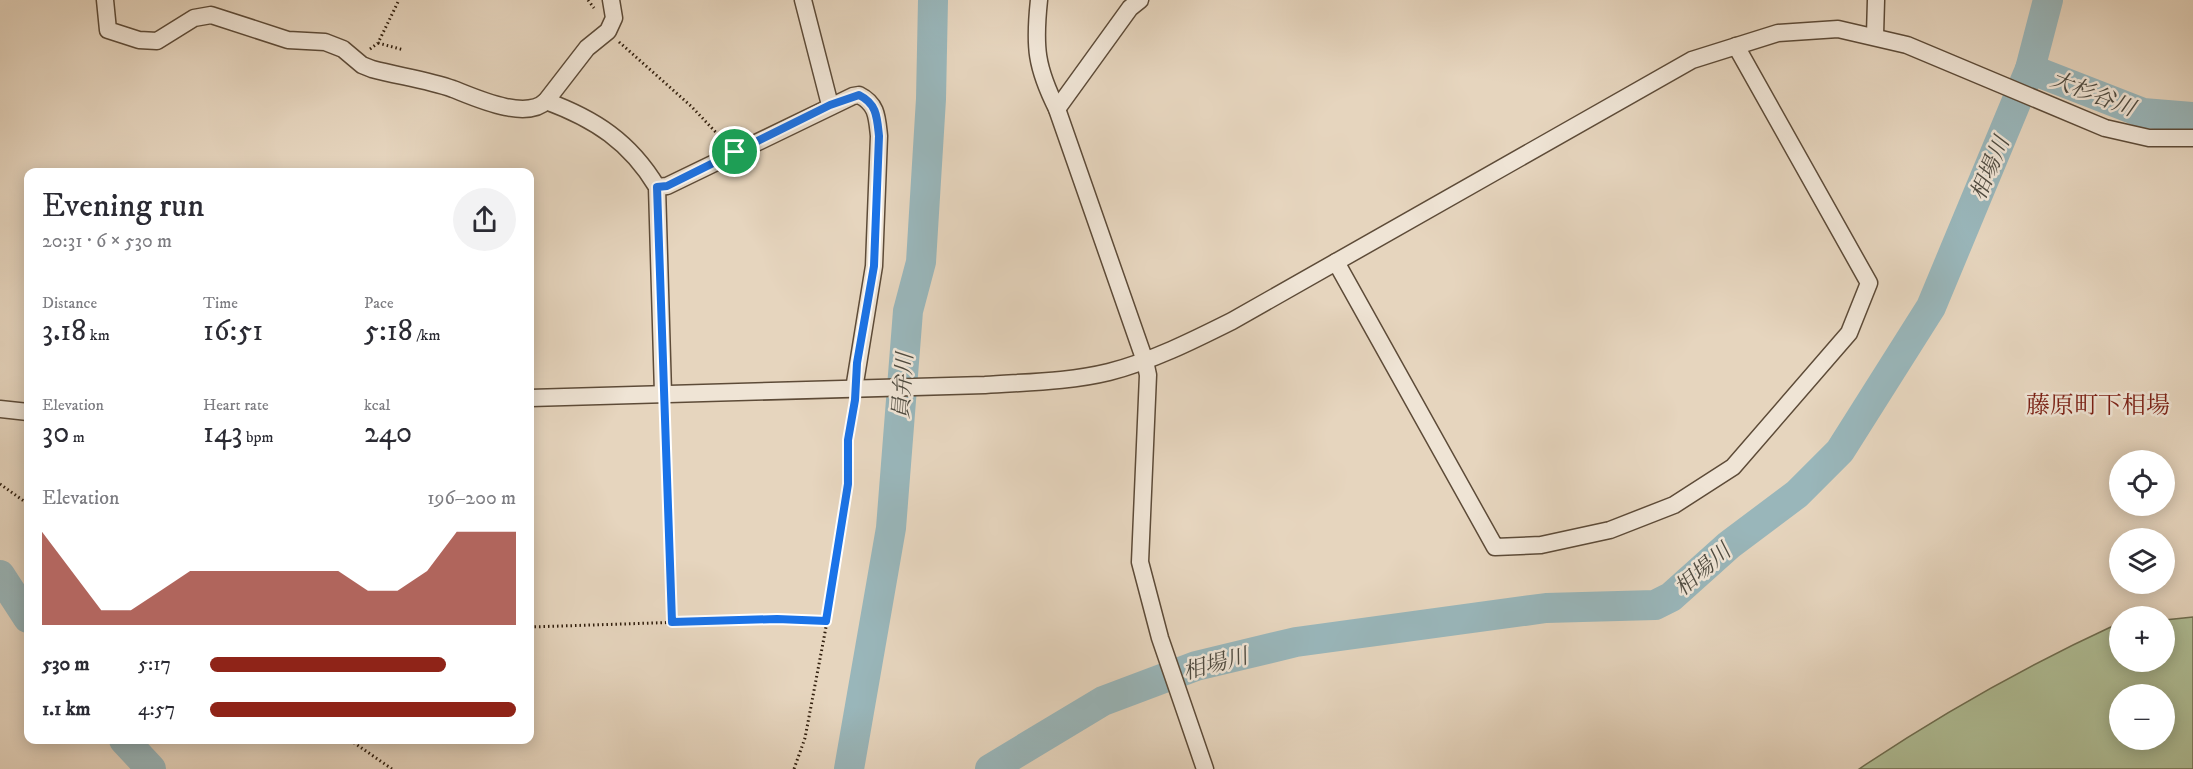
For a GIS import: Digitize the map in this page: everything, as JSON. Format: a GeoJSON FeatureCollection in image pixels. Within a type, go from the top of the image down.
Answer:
{"type":"FeatureCollection","features":[{"type":"Feature","properties":{"kind":"street"},"geometry":{"type":"LineString","coordinates":[[105,0],[108,30],[139,40],[157,41],[194,18],[211,15],[288,40],[325,42],[343,49],[372,69],[453,89],[513,108],[534,108],[546,101],[587,48],[608,31],[615,18],[611,0]]}},
{"type":"Feature","properties":{"kind":"street"},"geometry":{"type":"LineString","coordinates":[[803,0],[830,105]]}},
{"type":"Feature","properties":{"kind":"street"},"geometry":{"type":"LineString","coordinates":[[1039,0],[1037,59],[1040,72],[1057,110],[1148,375],[1140,562],[1160,638],[1202,762]]}},
{"type":"Feature","properties":{"kind":"street"},"geometry":{"type":"LineString","coordinates":[[1057,110],[1130,8],[1140,0]]}},
{"type":"Feature","properties":{"kind":"street"},"geometry":{"type":"LineString","coordinates":[[1875,35],[1876,0]]}},
{"type":"Feature","properties":{"kind":"street"},"geometry":{"type":"LineString","coordinates":[[534,398],[985,385],[1059,380],[1108,372],[1145,361],[1232,321],[1692,60],[1788,32],[1838,29],[1875,35],[1907,45],[2065,112],[2127,134],[2166,139],[2193,138]]}},
{"type":"Feature","properties":{"kind":"street"},"geometry":{"type":"LineString","coordinates":[[1336,262],[1495,547],[1541,545],[1610,530],[1674,505],[1733,467],[1849,333],[1869,283],[1736,46]]}},
{"type":"Feature","properties":{"kind":"street"},"geometry":{"type":"LineString","coordinates":[[657,187],[667,186],[830,105],[859,95],[868,100],[877,114],[879,136],[874,266],[858,389]]}},
{"type":"Feature","properties":{"kind":"street"},"geometry":{"type":"LineString","coordinates":[[546,101],[591,121],[621,141],[643,163],[657,187],[663,393]]}},
{"type":"Feature","properties":{"kind":"street"},"geometry":{"type":"LineString","coordinates":[[0,409],[24,412]]}},
{"type":"Feature","properties":{"kind":"path"},"geometry":{"type":"LineString","coordinates":[[355,59],[378,43],[399,0]]}},
{"type":"Feature","properties":{"kind":"path"},"geometry":{"type":"LineString","coordinates":[[608,31],[652,74],[691,106],[735,152]]}},
{"type":"Feature","properties":{"kind":"path"},"geometry":{"type":"LineString","coordinates":[[378,43],[404,50]]}},
{"type":"Feature","properties":{"kind":"path"},"geometry":{"type":"LineString","coordinates":[[794,769],[805,738],[826,621],[848,484],[848,440],[858,389]]}},
{"type":"Feature","properties":{"kind":"path"},"geometry":{"type":"LineString","coordinates":[[663,393],[672,622]]}},
{"type":"Feature","properties":{"kind":"path"},"geometry":{"type":"LineString","coordinates":[[0,484],[24,501]]}},
{"type":"Feature","properties":{"kind":"path"},"geometry":{"type":"LineString","coordinates":[[534,627],[777,619],[826,621]]}},
{"type":"Feature","properties":{"kind":"path"},"geometry":{"type":"LineString","coordinates":[[356,744],[392,769]]}},
{"type":"Feature","properties":{"kind":"green space"},"geometry":{"type":"Polygon","coordinates":[[[2193,617],[2193,769],[1859,769],[1921,729],[2049,657],[2109,628],[2109,672],[2175,672],[2175,619],[2193,617]]]}},
{"type":"Feature","properties":{"kind":"waterway","name":"員弁川"},"geometry":{"type":"LineString","coordinates":[[849,769],[891,528],[908,311],[921,262],[931,99],[933,0]]}},
{"type":"Feature","properties":{"kind":"waterway","name":"相場川"},"geometry":{"type":"LineString","coordinates":[[990,769],[1103,701],[1196,666],[1296,642],[1546,608],[1655,605],[1671,597],[1729,545],[1797,494],[1840,451],[1931,307],[2030,69],[2048,0]]}},
{"type":"Feature","properties":{"kind":"waterway","name":"大杉谷川"},"geometry":{"type":"LineString","coordinates":[[2030,69],[2143,113],[2193,117]]}},
{"type":"Feature","properties":{"kind":"waterway","name":"員弁川"},"geometry":{"type":"LineString","coordinates":[[0,575],[24,612]]}},
{"type":"Feature","properties":{"kind":"waterway","name":"員弁川"},"geometry":{"type":"LineString","coordinates":[[128,744],[151,769]]}},
{"type":"Feature","properties":{"kind":"district","name":"藤原町下相場"},"geometry":{"type":"Point","coordinates":[2098,405]}},
{"type":"Feature","properties":{"kind":"route"},"geometry":{"type":"LineString","coordinates":[[859,95],[868,100],[873,104],[877,114],[879,136],[874,266],[857,363],[855,400],[848,440],[848,484],[826,621],[777,619],[672,622],[657,187],[667,186],[735,152],[853,96],[859,95]]}}]}
